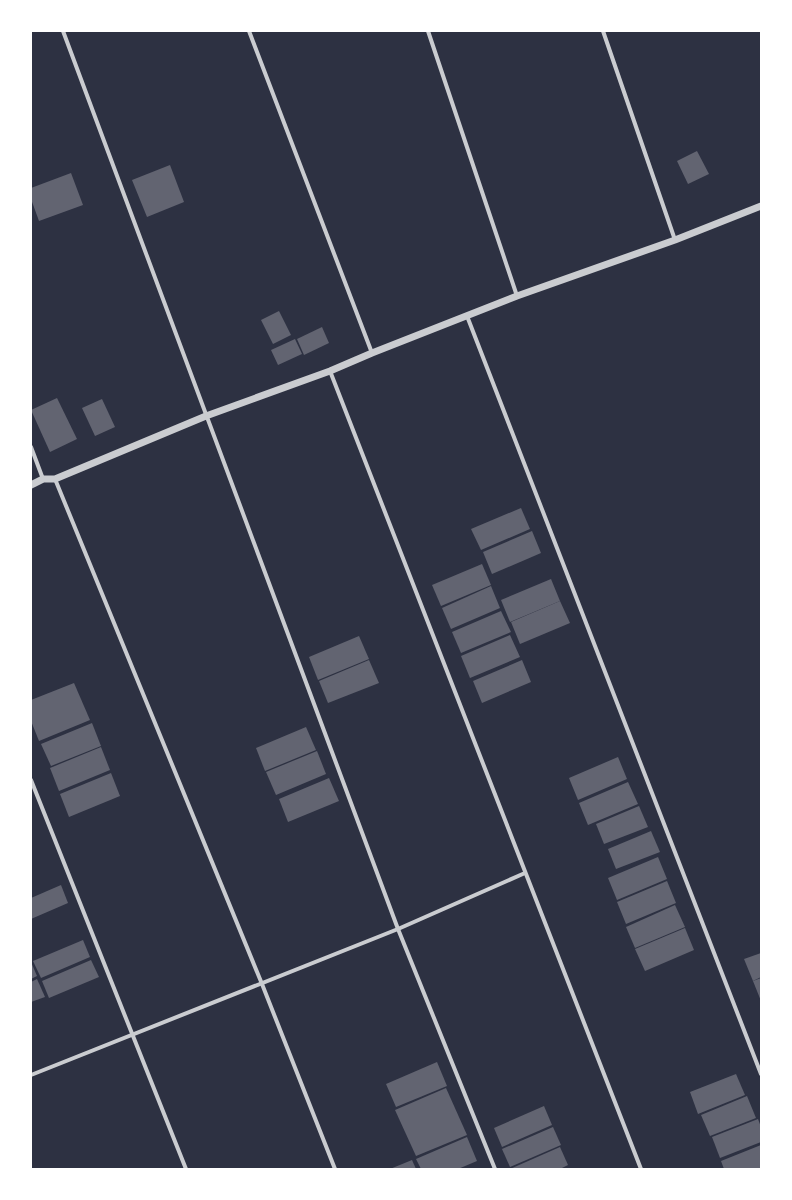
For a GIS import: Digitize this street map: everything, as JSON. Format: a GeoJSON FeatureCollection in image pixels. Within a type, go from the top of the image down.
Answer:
{"type":"FeatureCollection","features":[{"type":"Feature","properties":{"kind":"street"},"geometry":{"type":"LineString","coordinates":[[63,31],[398,929],[495,1169]]}},
{"type":"Feature","properties":{"kind":"street"},"geometry":{"type":"LineString","coordinates":[[249,31],[372,353]]}},
{"type":"Feature","properties":{"kind":"street"},"geometry":{"type":"LineString","coordinates":[[428,31],[517,296]]}},
{"type":"Feature","properties":{"kind":"street"},"geometry":{"type":"LineString","coordinates":[[603,31],[675,240]]}},
{"type":"Feature","properties":{"kind":"street"},"geometry":{"type":"LineString","coordinates":[[31,485],[43,480],[55,479],[206,416],[330,371],[517,296],[675,240],[761,206]]}},
{"type":"Feature","properties":{"kind":"street"},"geometry":{"type":"LineString","coordinates":[[467,316],[761,1074]]}},
{"type":"Feature","properties":{"kind":"street"},"geometry":{"type":"LineString","coordinates":[[330,371],[640,1169]]}},
{"type":"Feature","properties":{"kind":"street"},"geometry":{"type":"LineString","coordinates":[[31,447],[43,480]]}},
{"type":"Feature","properties":{"kind":"street"},"geometry":{"type":"LineString","coordinates":[[55,479],[262,984],[335,1169]]}},
{"type":"Feature","properties":{"kind":"street"},"geometry":{"type":"LineString","coordinates":[[31,780],[186,1169]]}},
{"type":"Feature","properties":{"kind":"street"},"geometry":{"type":"LineString","coordinates":[[31,1075],[398,929],[525,873]]}},
{"type":"Feature","properties":{"kind":"building"},"geometry":{"type":"Polygon","coordinates":[[[697,151],[709,174],[688,184],[677,161],[697,151]]]}},
{"type":"Feature","properties":{"kind":"building"},"geometry":{"type":"Polygon","coordinates":[[[170,165],[184,202],[147,217],[132,180],[170,165]]]}},
{"type":"Feature","properties":{"kind":"building"},"geometry":{"type":"Polygon","coordinates":[[[71,173],[83,205],[39,221],[31,199],[31,188],[71,173]]]}},
{"type":"Feature","properties":{"kind":"building"},"geometry":{"type":"Polygon","coordinates":[[[279,311],[291,335],[273,344],[261,320],[279,311]]]}},
{"type":"Feature","properties":{"kind":"building"},"geometry":{"type":"Polygon","coordinates":[[[322,327],[329,343],[304,355],[297,339],[322,327]]]}},
{"type":"Feature","properties":{"kind":"building"},"geometry":{"type":"Polygon","coordinates":[[[295,339],[302,354],[278,365],[271,350],[295,339]]]}},
{"type":"Feature","properties":{"kind":"building"},"geometry":{"type":"Polygon","coordinates":[[[57,398],[77,439],[50,452],[31,410],[57,398]]]}},
{"type":"Feature","properties":{"kind":"building"},"geometry":{"type":"Polygon","coordinates":[[[102,399],[115,427],[95,436],[82,408],[102,399]]]}},
{"type":"Feature","properties":{"kind":"building"},"geometry":{"type":"Polygon","coordinates":[[[521,508],[530,529],[481,550],[471,529],[521,508]]]}},
{"type":"Feature","properties":{"kind":"building"},"geometry":{"type":"Polygon","coordinates":[[[532,531],[541,553],[492,574],[483,552],[532,531]]]}},
{"type":"Feature","properties":{"kind":"building"},"geometry":{"type":"Polygon","coordinates":[[[482,564],[491,585],[441,606],[432,585],[482,564]]]}},
{"type":"Feature","properties":{"kind":"building"},"geometry":{"type":"Polygon","coordinates":[[[551,579],[560,601],[510,622],[501,600],[551,579]]]}},
{"type":"Feature","properties":{"kind":"building"},"geometry":{"type":"Polygon","coordinates":[[[491,586],[500,608],[451,629],[442,608],[491,586]]]}},
{"type":"Feature","properties":{"kind":"building"},"geometry":{"type":"Polygon","coordinates":[[[560,601],[570,623],[520,644],[511,622],[560,601]]]}},
{"type":"Feature","properties":{"kind":"building"},"geometry":{"type":"Polygon","coordinates":[[[501,611],[511,632],[461,653],[452,632],[501,611]]]}},
{"type":"Feature","properties":{"kind":"building"},"geometry":{"type":"Polygon","coordinates":[[[510,635],[520,657],[470,678],[461,656],[510,635]]]}},
{"type":"Feature","properties":{"kind":"building"},"geometry":{"type":"Polygon","coordinates":[[[359,636],[369,659],[318,680],[309,657],[359,636]]]}},
{"type":"Feature","properties":{"kind":"building"},"geometry":{"type":"Polygon","coordinates":[[[369,660],[379,683],[328,703],[319,681],[369,660]]]}},
{"type":"Feature","properties":{"kind":"building"},"geometry":{"type":"Polygon","coordinates":[[[522,660],[531,682],[482,703],[473,681],[522,660]]]}},
{"type":"Feature","properties":{"kind":"building"},"geometry":{"type":"Polygon","coordinates":[[[74,683],[90,720],[39,741],[31,721],[31,700],[74,683]]]}},
{"type":"Feature","properties":{"kind":"building"},"geometry":{"type":"Polygon","coordinates":[[[92,723],[101,746],[51,766],[41,744],[92,723]]]}},
{"type":"Feature","properties":{"kind":"building"},"geometry":{"type":"Polygon","coordinates":[[[306,727],[316,750],[265,771],[256,748],[306,727]]]}},
{"type":"Feature","properties":{"kind":"building"},"geometry":{"type":"Polygon","coordinates":[[[101,747],[110,770],[59,791],[50,768],[101,747]]]}},
{"type":"Feature","properties":{"kind":"building"},"geometry":{"type":"Polygon","coordinates":[[[317,751],[326,774],[276,795],[266,772],[317,751]]]}},
{"type":"Feature","properties":{"kind":"building"},"geometry":{"type":"Polygon","coordinates":[[[618,757],[627,779],[578,800],[569,778],[618,757]]]}},
{"type":"Feature","properties":{"kind":"building"},"geometry":{"type":"Polygon","coordinates":[[[111,773],[120,796],[69,817],[60,794],[111,773]]]}},
{"type":"Feature","properties":{"kind":"building"},"geometry":{"type":"Polygon","coordinates":[[[329,778],[339,801],[288,822],[279,799],[329,778]]]}},
{"type":"Feature","properties":{"kind":"building"},"geometry":{"type":"Polygon","coordinates":[[[628,782],[638,804],[588,825],[579,803],[628,782]]]}},
{"type":"Feature","properties":{"kind":"building"},"geometry":{"type":"Polygon","coordinates":[[[639,806],[648,827],[604,844],[596,824],[639,806]]]}},
{"type":"Feature","properties":{"kind":"building"},"geometry":{"type":"Polygon","coordinates":[[[651,831],[660,852],[616,869],[608,849],[651,831]]]}},
{"type":"Feature","properties":{"kind":"building"},"geometry":{"type":"Polygon","coordinates":[[[658,857],[667,879],[617,900],[608,878],[658,857]]]}},
{"type":"Feature","properties":{"kind":"building"},"geometry":{"type":"Polygon","coordinates":[[[667,881],[676,903],[626,924],[617,902],[667,881]]]}},
{"type":"Feature","properties":{"kind":"building"},"geometry":{"type":"Polygon","coordinates":[[[61,885],[68,903],[31,919],[31,898],[61,885]]]}},
{"type":"Feature","properties":{"kind":"building"},"geometry":{"type":"Polygon","coordinates":[[[675,905],[685,927],[635,948],[626,927],[675,905]]]}},
{"type":"Feature","properties":{"kind":"building"},"geometry":{"type":"Polygon","coordinates":[[[685,928],[694,950],[645,971],[635,949],[685,928]]]}},
{"type":"Feature","properties":{"kind":"building"},"geometry":{"type":"Polygon","coordinates":[[[83,940],[90,957],[41,978],[33,961],[83,940]]]}},
{"type":"Feature","properties":{"kind":"building"},"geometry":{"type":"Polygon","coordinates":[[[761,953],[761,977],[753,981],[744,959],[761,953]]]}},
{"type":"Feature","properties":{"kind":"building"},"geometry":{"type":"Polygon","coordinates":[[[91,960],[99,977],[49,998],[42,981],[91,960]]]}},
{"type":"Feature","properties":{"kind":"building"},"geometry":{"type":"Polygon","coordinates":[[[31,962],[37,976],[31,979],[31,962]]]}},
{"type":"Feature","properties":{"kind":"building"},"geometry":{"type":"Polygon","coordinates":[[[761,978],[761,1001],[753,981],[761,978]]]}},
{"type":"Feature","properties":{"kind":"building"},"geometry":{"type":"Polygon","coordinates":[[[37,979],[45,997],[31,1002],[31,982],[37,979]]]}},
{"type":"Feature","properties":{"kind":"building"},"geometry":{"type":"Polygon","coordinates":[[[437,1062],[447,1086],[396,1107],[386,1084],[437,1062]]]}},
{"type":"Feature","properties":{"kind":"building"},"geometry":{"type":"Polygon","coordinates":[[[736,1074],[745,1095],[698,1114],[690,1092],[736,1074]]]}},
{"type":"Feature","properties":{"kind":"building"},"geometry":{"type":"Polygon","coordinates":[[[446,1088],[467,1135],[416,1156],[395,1110],[446,1088]]]}},
{"type":"Feature","properties":{"kind":"building"},"geometry":{"type":"Polygon","coordinates":[[[747,1096],[756,1118],[710,1136],[701,1115],[747,1096]]]}},
{"type":"Feature","properties":{"kind":"building"},"geometry":{"type":"Polygon","coordinates":[[[544,1106],[552,1125],[502,1147],[494,1128],[544,1106]]]}},
{"type":"Feature","properties":{"kind":"building"},"geometry":{"type":"Polygon","coordinates":[[[758,1119],[761,1127],[761,1142],[720,1158],[712,1137],[758,1119]]]}},
{"type":"Feature","properties":{"kind":"building"},"geometry":{"type":"Polygon","coordinates":[[[553,1127],[561,1145],[510,1167],[502,1149],[553,1127]]]}},
{"type":"Feature","properties":{"kind":"building"},"geometry":{"type":"Polygon","coordinates":[[[467,1137],[477,1161],[458,1169],[421,1169],[416,1159],[467,1137]]]}},
{"type":"Feature","properties":{"kind":"building"},"geometry":{"type":"Polygon","coordinates":[[[761,1145],[761,1169],[724,1169],[721,1161],[761,1145]]]}},
{"type":"Feature","properties":{"kind":"building"},"geometry":{"type":"Polygon","coordinates":[[[560,1147],[568,1165],[560,1169],[510,1169],[560,1147]]]}},
{"type":"Feature","properties":{"kind":"building"},"geometry":{"type":"Polygon","coordinates":[[[412,1160],[416,1169],[390,1169],[412,1160]]]}}]}
